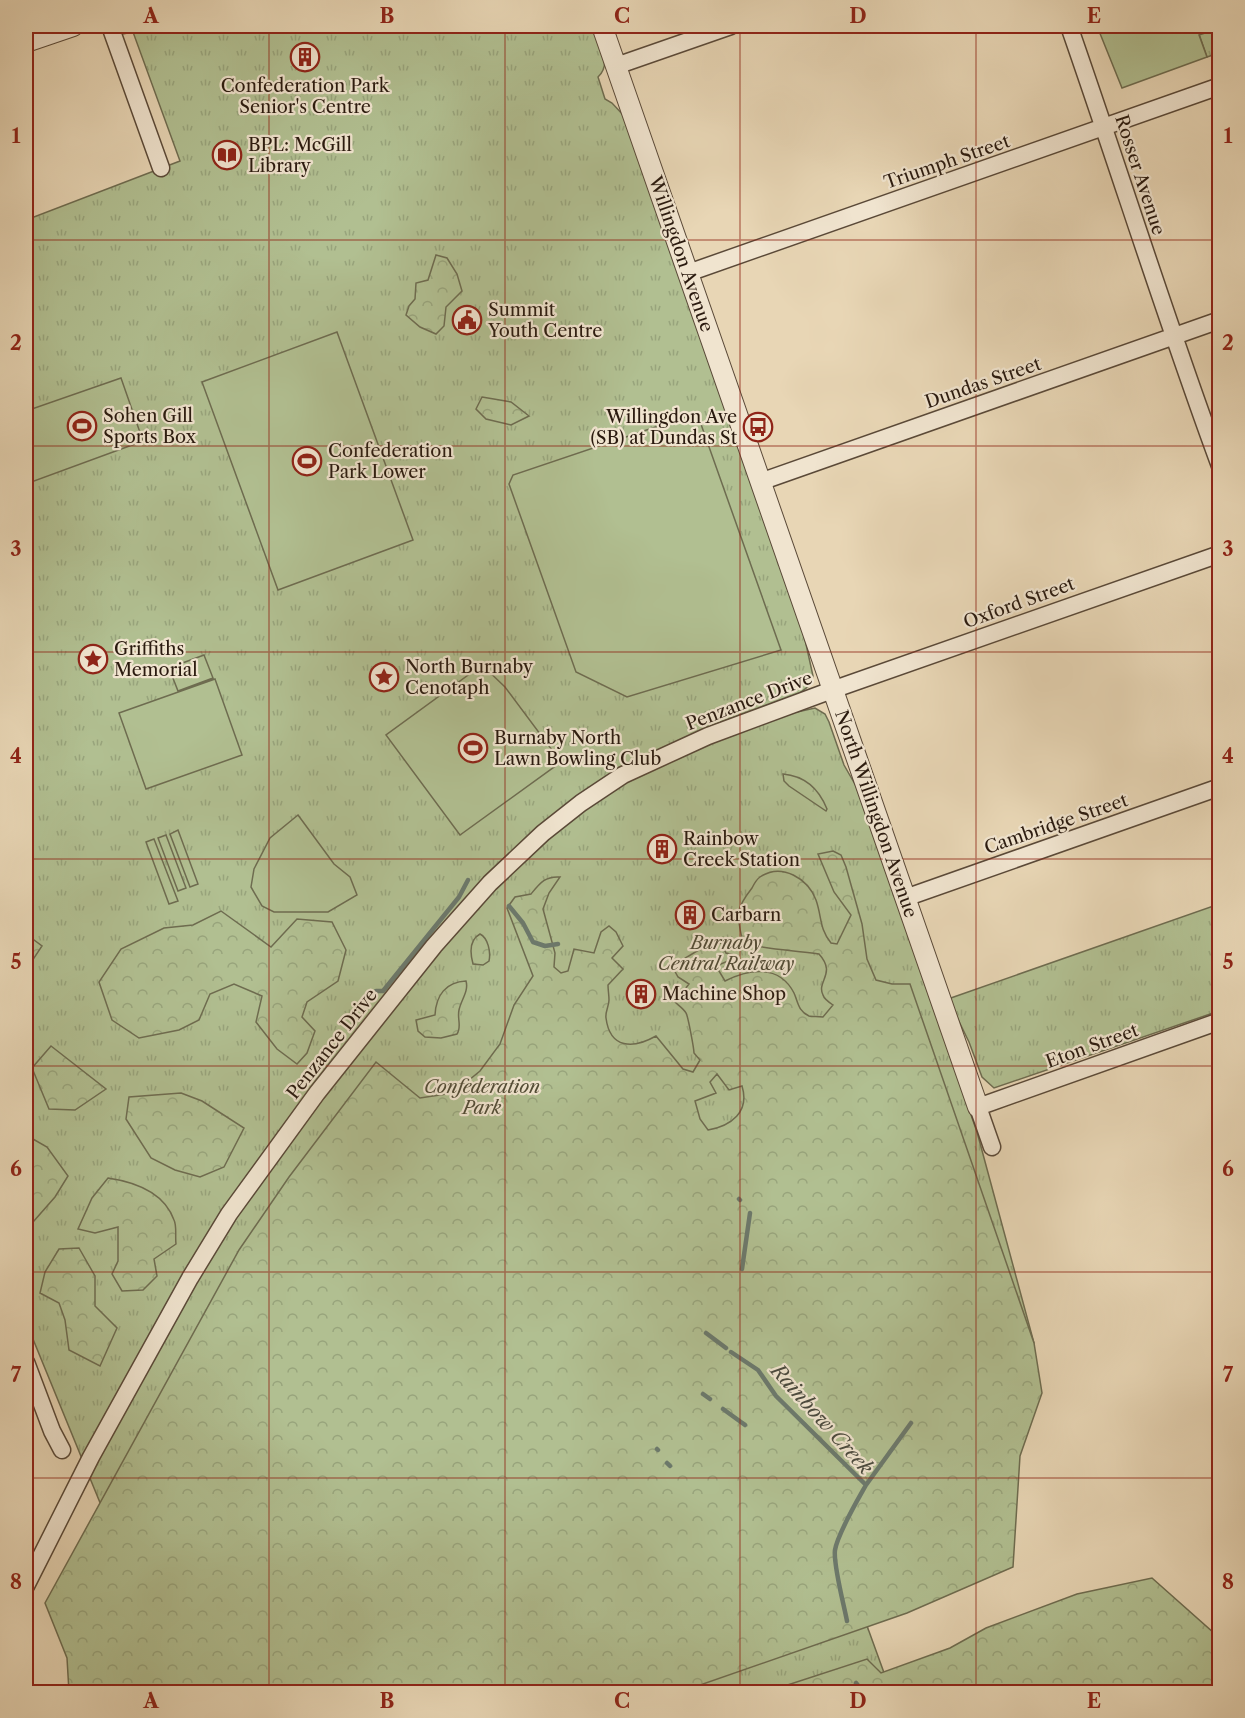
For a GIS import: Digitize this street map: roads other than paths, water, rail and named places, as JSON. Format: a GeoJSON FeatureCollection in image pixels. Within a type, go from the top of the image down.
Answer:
{"type":"FeatureCollection","features":[{"type":"Feature","properties":{"kind":"street"},"geometry":{"type":"LineString","coordinates":[[26,42],[73,26]]}},
{"type":"Feature","properties":{"kind":"street"},"geometry":{"type":"LineString","coordinates":[[110,26],[161,168]]}},
{"type":"Feature","properties":{"kind":"street","name":"Willingdon Avenue"},"geometry":{"type":"LineString","coordinates":[[602,26],[760,482]]}},
{"type":"Feature","properties":{"kind":"street"},"geometry":{"type":"LineString","coordinates":[[616,66],[731,26]]}},
{"type":"Feature","properties":{"kind":"street","name":"Rosser Avenue"},"geometry":{"type":"LineString","coordinates":[[1069,26],[1137,232],[1220,466]]}},
{"type":"Feature","properties":{"kind":"street","name":"Triumph Street"},"geometry":{"type":"LineString","coordinates":[[688,273],[1220,86]]}},
{"type":"Feature","properties":{"kind":"street","name":"Dundas Street"},"geometry":{"type":"LineString","coordinates":[[760,482],[1220,320]]}},
{"type":"Feature","properties":{"kind":"street","name":"North Willingdon Avenue"},"geometry":{"type":"LineString","coordinates":[[760,482],[992,1147]]}},
{"type":"Feature","properties":{"kind":"street","name":"Oxford Street"},"geometry":{"type":"LineString","coordinates":[[832,690],[1220,554]]}},
{"type":"Feature","properties":{"kind":"street","name":"Penzance Drive"},"geometry":{"type":"LineString","coordinates":[[26,1586],[91,1457],[190,1278],[229,1214],[330,1077],[468,906],[502,870],[543,833],[581,802],[614,780],[687,745],[832,690]]}},
{"type":"Feature","properties":{"kind":"street","name":"Cambridge Street"},"geometry":{"type":"LineString","coordinates":[[905,898],[1220,787]]}},
{"type":"Feature","properties":{"kind":"street","name":"Eton Street"},"geometry":{"type":"LineString","coordinates":[[978,1107],[1220,1022]]}},
{"type":"Feature","properties":{"kind":"street"},"geometry":{"type":"LineString","coordinates":[[26,1362],[52,1431],[62,1450]]}},
{"type":"Feature","properties":{"kind":"waterway"},"geometry":{"type":"LineString","coordinates":[[376,991],[383,991],[459,897],[468,880]]}},
{"type":"Feature","properties":{"kind":"waterway"},"geometry":{"type":"LineString","coordinates":[[509,906],[523,923],[533,942],[545,946],[558,944]]}},
{"type":"Feature","properties":{"kind":"waterway"},"geometry":{"type":"LineString","coordinates":[[742,1269],[750,1213]]}},
{"type":"Feature","properties":{"kind":"waterway","name":"Rainbow Creek"},"geometry":{"type":"LineString","coordinates":[[706,1333],[726,1348]]}},
{"type":"Feature","properties":{"kind":"waterway","name":"Rainbow Creek"},"geometry":{"type":"LineString","coordinates":[[731,1352],[758,1370],[776,1396],[866,1485],[844,1526],[835,1550],[837,1574],[847,1621]]}},
{"type":"Feature","properties":{"kind":"waterway"},"geometry":{"type":"LineString","coordinates":[[703,1394],[710,1399]]}},
{"type":"Feature","properties":{"kind":"waterway"},"geometry":{"type":"LineString","coordinates":[[723,1409],[745,1425]]}},
{"type":"Feature","properties":{"kind":"waterway"},"geometry":{"type":"LineString","coordinates":[[866,1485],[911,1423]]}},
{"type":"Feature","properties":{"kind":"waterway"},"geometry":{"type":"LineString","coordinates":[[667,1463],[670,1466]]}},
{"type":"Feature","properties":{"kind":"waterway","name":"Rainbow Creek"},"geometry":{"type":"LineString","coordinates":[[856,1683],[863,1692]]}},
{"type":"Feature","properties":{"kind":"waterway"},"geometry":{"type":"LineString","coordinates":[[668,1692],[676,1690]]}},
{"type":"Feature","properties":{"kind":"place","name":"Confederation Park Senior's Centre"},"geometry":{"type":"Point","coordinates":[305,57]}},
{"type":"Feature","properties":{"kind":"place","name":"BPL: McGill Library"},"geometry":{"type":"Point","coordinates":[227,155]}},
{"type":"Feature","properties":{"kind":"place","name":"Summit Youth Centre"},"geometry":{"type":"Point","coordinates":[467,320]}},
{"type":"Feature","properties":{"kind":"place","name":"Sohen Gill Sports Box"},"geometry":{"type":"Point","coordinates":[82,426]}},
{"type":"Feature","properties":{"kind":"place","name":"Willingdon Ave (SB) at Dundas St"},"geometry":{"type":"Point","coordinates":[758,427]}},
{"type":"Feature","properties":{"kind":"place","name":"Confederation Park Lower"},"geometry":{"type":"Point","coordinates":[307,461]}},
{"type":"Feature","properties":{"kind":"place","name":"Griffiths Memorial"},"geometry":{"type":"Point","coordinates":[93,659]}},
{"type":"Feature","properties":{"kind":"place","name":"North Burnaby Cenotaph"},"geometry":{"type":"Point","coordinates":[384,677]}},
{"type":"Feature","properties":{"kind":"place","name":"Burnaby North Lawn Bowling Club"},"geometry":{"type":"Point","coordinates":[473,748]}},
{"type":"Feature","properties":{"kind":"place","name":"Rainbow Creek Station"},"geometry":{"type":"Point","coordinates":[662,849]}},
{"type":"Feature","properties":{"kind":"place","name":"Carbarn"},"geometry":{"type":"Point","coordinates":[690,915]}},
{"type":"Feature","properties":{"kind":"place","name":"Machine Shop"},"geometry":{"type":"Point","coordinates":[641,994]}},
{"type":"Feature","properties":{"kind":"park label","name":"Burnaby Central Railway"},"geometry":{"type":"Point","coordinates":[726,953]}},
{"type":"Feature","properties":{"kind":"park label","name":"Confederation Park"},"geometry":{"type":"Point","coordinates":[482,1097]}}]}
